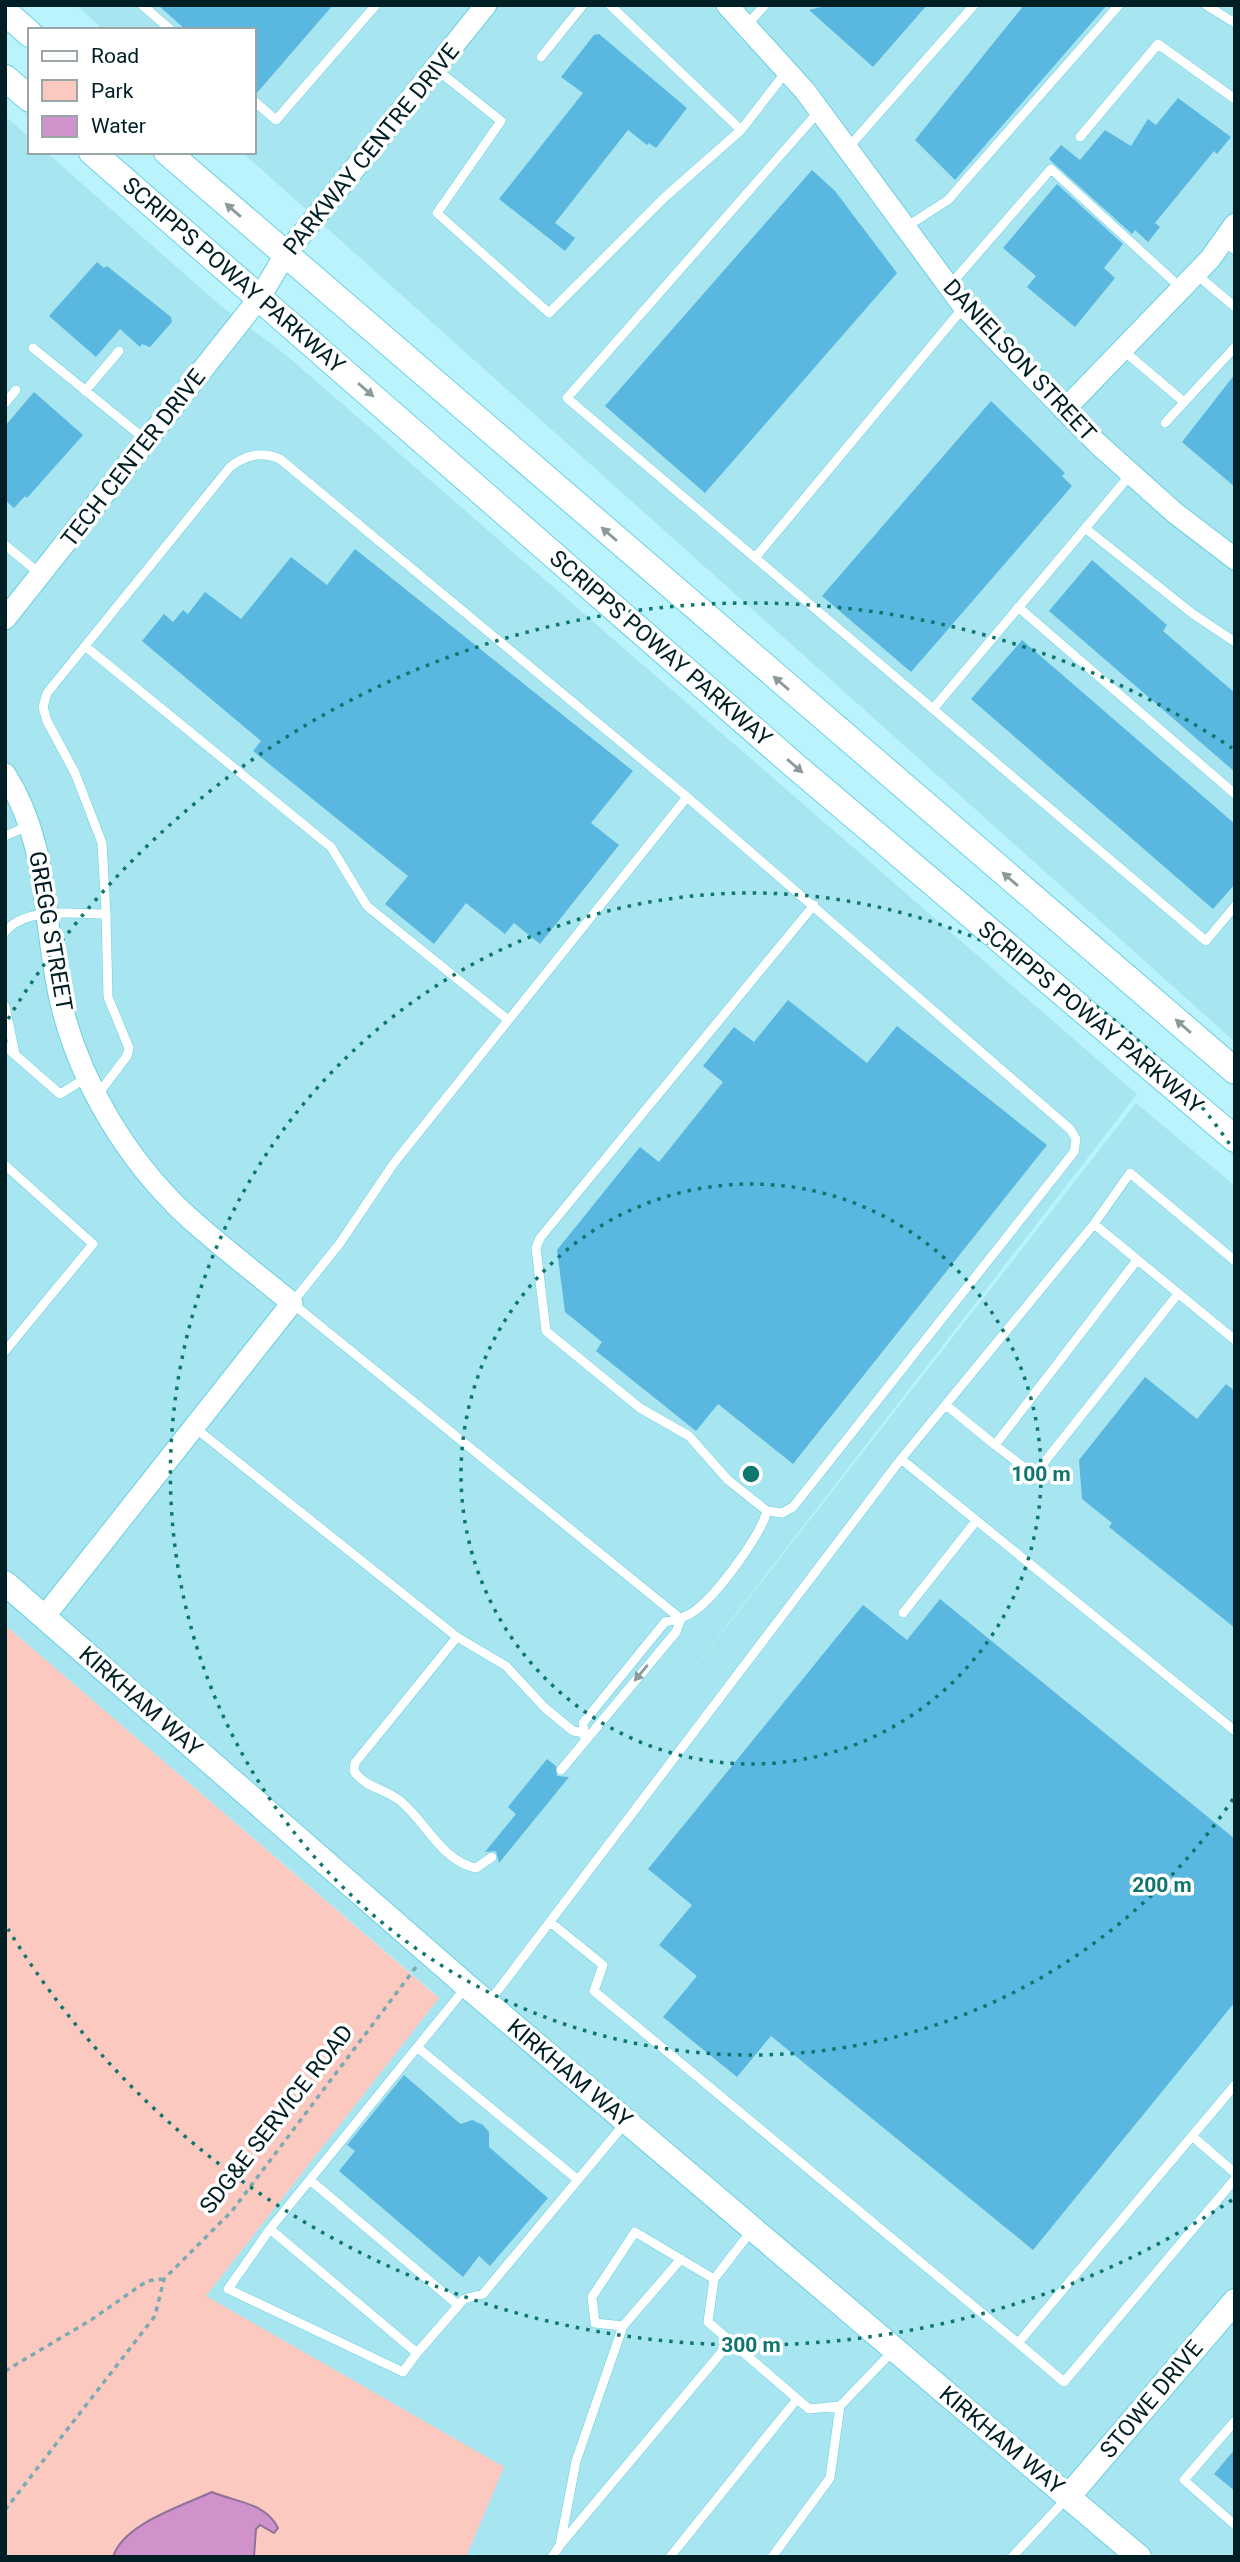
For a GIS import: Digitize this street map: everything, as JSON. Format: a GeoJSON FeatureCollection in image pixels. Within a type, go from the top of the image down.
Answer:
{"type":"FeatureCollection","features":[{"type":"Feature","properties":{"kind":"main road"},"geometry":{"type":"LineString","coordinates":[[5,12],[28,32]]}},
{"type":"Feature","properties":{"kind":"main road"},"geometry":{"type":"LineString","coordinates":[[5,78],[28,97]]}},
{"type":"Feature","properties":{"kind":"main road","name":"SCRIPPS POWAY PARKWAY"},"geometry":{"type":"LineString","coordinates":[[94,154],[794,765],[1235,1139]]}},
{"type":"Feature","properties":{"kind":"main road"},"geometry":{"type":"LineString","coordinates":[[169,154],[1235,1071]]}},
{"type":"Feature","properties":{"kind":"main road","name":"KIRKHAM WAY"},"geometry":{"type":"LineString","coordinates":[[5,1583],[467,1986],[1139,2557]]}},
{"type":"Feature","properties":{"kind":"main road","name":"STOWE DRIVE"},"geometry":{"type":"LineString","coordinates":[[1068,2497],[1235,2301]]}},
{"type":"Feature","properties":{"kind":"street","name":"PARKWAY CENTRE DRIVE"},"geometry":{"type":"LineString","coordinates":[[260,296],[285,254],[486,5]]}},
{"type":"Feature","properties":{"kind":"street","name":"DANIELSON STREET"},"geometry":{"type":"LineString","coordinates":[[727,5],[820,110],[964,307],[1130,474],[1235,559]]}},
{"type":"Feature","properties":{"kind":"street"},"geometry":{"type":"LineString","coordinates":[[1065,410],[1231,238]]}},
{"type":"Feature","properties":{"kind":"street","name":"TECH CENTER DRIVE"},"geometry":{"type":"LineString","coordinates":[[5,619],[260,296]]}},
{"type":"Feature","properties":{"kind":"street","name":"GREGG STREET"},"geometry":{"type":"LineString","coordinates":[[5,774],[32,825],[61,1003],[92,1086],[126,1144],[162,1191],[186,1215],[292,1303]]}},
{"type":"Feature","properties":{"kind":"street"},"geometry":{"type":"LineString","coordinates":[[44,1617],[192,1426],[292,1303]]}},
{"type":"Feature","properties":{"kind":"lane"},"geometry":{"type":"LineString","coordinates":[[142,5],[169,28]]}},
{"type":"Feature","properties":{"kind":"lane"},"geometry":{"type":"LineString","coordinates":[[256,103],[276,120],[376,5]]}},
{"type":"Feature","properties":{"kind":"lane"},"geometry":{"type":"LineString","coordinates":[[541,57],[583,5]]}},
{"type":"Feature","properties":{"kind":"lane"},"geometry":{"type":"LineString","coordinates":[[610,5],[741,130]]}},
{"type":"Feature","properties":{"kind":"lane"},"geometry":{"type":"LineString","coordinates":[[746,26],[765,5]]}},
{"type":"Feature","properties":{"kind":"lane"},"geometry":{"type":"LineString","coordinates":[[848,149],[974,5]]}},
{"type":"Feature","properties":{"kind":"lane"},"geometry":{"type":"LineString","coordinates":[[906,227],[948,200],[1119,5]]}},
{"type":"Feature","properties":{"kind":"lane"},"geometry":{"type":"LineString","coordinates":[[1206,5],[1235,23]]}},
{"type":"Feature","properties":{"kind":"lane"},"geometry":{"type":"LineString","coordinates":[[1080,138],[1158,44],[1235,99]]}},
{"type":"Feature","properties":{"kind":"lane"},"geometry":{"type":"LineString","coordinates":[[435,68],[501,121],[437,214],[548,313],[665,197],[741,130],[787,70]]}},
{"type":"Feature","properties":{"kind":"lane"},"geometry":{"type":"LineString","coordinates":[[820,110],[567,398],[1206,942],[1235,906]]}},
{"type":"Feature","properties":{"kind":"lane"},"geometry":{"type":"LineString","coordinates":[[949,286],[1051,169],[1189,282],[1235,307]]}},
{"type":"Feature","properties":{"kind":"lane"},"geometry":{"type":"LineString","coordinates":[[755,558],[964,307]]}},
{"type":"Feature","properties":{"kind":"lane"},"geometry":{"type":"LineString","coordinates":[[1165,423],[1235,347]]}},
{"type":"Feature","properties":{"kind":"lane"},"geometry":{"type":"LineString","coordinates":[[33,348],[146,440]]}},
{"type":"Feature","properties":{"kind":"lane"},"geometry":{"type":"LineString","coordinates":[[85,391],[119,351]]}},
{"type":"Feature","properties":{"kind":"lane"},"geometry":{"type":"LineString","coordinates":[[1124,351],[1184,402]]}},
{"type":"Feature","properties":{"kind":"lane"},"geometry":{"type":"LineString","coordinates":[[5,403],[16,390]]}},
{"type":"Feature","properties":{"kind":"lane"},"geometry":{"type":"LineString","coordinates":[[5,1046],[60,1094],[92,1086],[127,1056],[129,1048],[108,997],[102,843],[90,807],[43,707],[47,692],[230,467],[242,458],[267,454],[279,459],[814,905],[1070,1129],[1076,1139],[1074,1152],[802,1499],[782,1513],[767,1511],[728,1480],[689,1436],[640,1408],[546,1331],[536,1248],[540,1238],[814,905]]}},
{"type":"Feature","properties":{"kind":"lane"},"geometry":{"type":"LineString","coordinates":[[933,709],[1130,474]]}},
{"type":"Feature","properties":{"kind":"lane"},"geometry":{"type":"LineString","coordinates":[[1085,528],[1193,614],[1235,642]]}},
{"type":"Feature","properties":{"kind":"lane"},"geometry":{"type":"LineString","coordinates":[[5,545],[40,575]]}},
{"type":"Feature","properties":{"kind":"lane"},"geometry":{"type":"LineString","coordinates":[[1018,607],[1235,794]]}},
{"type":"Feature","properties":{"kind":"lane"},"geometry":{"type":"LineString","coordinates":[[85,646],[331,847],[367,906],[508,1020]]}},
{"type":"Feature","properties":{"kind":"lane"},"geometry":{"type":"LineString","coordinates":[[681,1619],[292,1303],[340,1243],[394,1163],[687,797]]}},
{"type":"Feature","properties":{"kind":"lane"},"geometry":{"type":"LineString","coordinates":[[5,836],[32,825]]}},
{"type":"Feature","properties":{"kind":"lane"},"geometry":{"type":"LineString","coordinates":[[5,932],[13,923],[47,914],[106,914]]}},
{"type":"Feature","properties":{"kind":"lane"},"geometry":{"type":"LineString","coordinates":[[5,1006],[15,1054]]}},
{"type":"Feature","properties":{"kind":"lane"},"geometry":{"type":"LineString","coordinates":[[5,1165],[93,1244],[5,1351]]}},
{"type":"Feature","properties":{"kind":"lane"},"geometry":{"type":"LineString","coordinates":[[488,2003],[901,1460],[1094,1224],[1130,1173],[1235,1261]]}},
{"type":"Feature","properties":{"kind":"lane"},"geometry":{"type":"LineString","coordinates":[[1094,1224],[1235,1340]]}},
{"type":"Feature","properties":{"kind":"lane"},"geometry":{"type":"LineString","coordinates":[[995,1445],[1137,1260]]}},
{"type":"Feature","properties":{"kind":"lane"},"geometry":{"type":"LineString","coordinates":[[946,1405],[1034,1475],[1178,1294]]}},
{"type":"Feature","properties":{"kind":"lane"},"geometry":{"type":"LineString","coordinates":[[192,1426],[457,1637],[506,1666],[545,1708],[584,1737]]}},
{"type":"Feature","properties":{"kind":"lane"},"geometry":{"type":"LineString","coordinates":[[901,1460],[1235,1731]]}},
{"type":"Feature","properties":{"kind":"lane"},"geometry":{"type":"LineString","coordinates":[[584,1737],[583,1723],[665,1622],[681,1619],[706,1601],[758,1534],[767,1511]]}},
{"type":"Feature","properties":{"kind":"lane"},"geometry":{"type":"LineString","coordinates":[[903,1613],[976,1521]]}},
{"type":"Feature","properties":{"kind":"lane"},"geometry":{"type":"LineString","coordinates":[[561,1770],[584,1737],[676,1632],[681,1619]]}},
{"type":"Feature","properties":{"kind":"lane"},"geometry":{"type":"LineString","coordinates":[[457,1637],[355,1763],[354,1771],[359,1779],[399,1800],[462,1863],[476,1868],[492,1857]]}},
{"type":"Feature","properties":{"kind":"lane"},"geometry":{"type":"LineString","coordinates":[[550,1922],[603,1965],[594,1991],[1064,2382],[1235,2179]]}},
{"type":"Feature","properties":{"kind":"lane"},"geometry":{"type":"LineString","coordinates":[[467,1986],[270,2230],[228,2289],[403,2372],[464,2299],[483,2294],[627,2121]]}},
{"type":"Feature","properties":{"kind":"lane"},"geometry":{"type":"LineString","coordinates":[[417,2048],[578,2180]]}},
{"type":"Feature","properties":{"kind":"lane"},"geometry":{"type":"LineString","coordinates":[[1018,2343],[1235,2085]]}},
{"type":"Feature","properties":{"kind":"lane"},"geometry":{"type":"LineString","coordinates":[[1192,2136],[1235,2172]]}},
{"type":"Feature","properties":{"kind":"lane"},"geometry":{"type":"LineString","coordinates":[[310,2180],[458,2305]]}},
{"type":"Feature","properties":{"kind":"lane"},"geometry":{"type":"LineString","coordinates":[[753,2229],[714,2279],[708,2322],[809,2409],[840,2406]]}},
{"type":"Feature","properties":{"kind":"lane"},"geometry":{"type":"LineString","coordinates":[[270,2230],[417,2353]]}},
{"type":"Feature","properties":{"kind":"lane"},"geometry":{"type":"LineString","coordinates":[[623,2326],[595,2323],[592,2297],[635,2232],[714,2279]]}},
{"type":"Feature","properties":{"kind":"lane"},"geometry":{"type":"LineString","coordinates":[[560,2546],[576,2461],[623,2326],[681,2259]]}},
{"type":"Feature","properties":{"kind":"lane"},"geometry":{"type":"LineString","coordinates":[[552,2557],[730,2342]]}},
{"type":"Feature","properties":{"kind":"lane"},"geometry":{"type":"LineString","coordinates":[[772,2557],[830,2478],[840,2406],[895,2349]]}},
{"type":"Feature","properties":{"kind":"lane"},"geometry":{"type":"LineString","coordinates":[[670,2557],[797,2399]]}},
{"type":"Feature","properties":{"kind":"lane"},"geometry":{"type":"LineString","coordinates":[[1235,2421],[1184,2480],[1235,2525]]}},
{"type":"Feature","properties":{"kind":"lane"},"geometry":{"type":"LineString","coordinates":[[1012,2557],[1068,2497]]}},
{"type":"Feature","properties":{"kind":"path","name":"SDG&E SERVICE ROAD"},"geometry":{"type":"LineString","coordinates":[[163,2279],[232,2211],[428,1951]]}},
{"type":"Feature","properties":{"kind":"path"},"geometry":{"type":"LineString","coordinates":[[5,2371],[91,2320],[147,2281],[163,2279],[155,2316],[5,2510]]}},
{"type":"Feature","properties":{"kind":"shaded area"},"geometry":{"type":"Polygon","coordinates":[[[76,5],[1235,5],[1235,1042],[244,154],[256,154],[256,28],[102,28],[76,5]]]}},
{"type":"Feature","properties":{"kind":"shaded area"},"geometry":{"type":"Polygon","coordinates":[[[5,116],[28,136],[28,154],[48,154],[222,307],[286,355],[1137,1094],[655,1718],[1136,1103],[1235,1186],[1235,2557],[466,2557],[503,2467],[205,2297],[439,1997],[5,1625],[5,116]]]}},
{"type":"Feature","properties":{"kind":"green space"},"geometry":{"type":"Polygon","coordinates":[[[5,1625],[439,1998],[206,2296],[504,2467],[466,2557],[5,2557],[5,1625]]]}},
{"type":"Feature","properties":{"kind":"water"},"geometry":{"type":"Polygon","coordinates":[[[212,2492],[257,2508],[272,2519],[278,2528],[274,2533],[260,2525],[256,2529],[254,2557],[113,2557],[128,2535],[141,2526],[212,2492]]]}},
{"type":"Feature","properties":{"kind":"building"},"geometry":{"type":"Polygon","coordinates":[[[158,5],[333,5],[256,94],[256,28],[184,28],[158,5]]]}},
{"type":"Feature","properties":{"kind":"building"},"geometry":{"type":"Polygon","coordinates":[[[830,5],[927,5],[873,67],[809,10],[830,5]]]}},
{"type":"Feature","properties":{"kind":"building"},"geometry":{"type":"Polygon","coordinates":[[[1024,5],[1107,5],[955,180],[915,140],[1024,5]]]}},
{"type":"Feature","properties":{"kind":"building"},"geometry":{"type":"Polygon","coordinates":[[[599,34],[687,108],[656,148],[649,143],[647,145],[628,130],[555,223],[575,238],[565,251],[499,199],[583,93],[561,77],[594,35],[599,34]]]}},
{"type":"Feature","properties":{"kind":"building"},"geometry":{"type":"Polygon","coordinates":[[[1178,98],[1231,137],[1217,154],[1214,151],[1155,223],[1160,227],[1148,242],[1135,230],[1132,234],[1049,159],[1061,145],[1080,160],[1105,130],[1131,146],[1148,119],[1156,125],[1178,98]]]}},
{"type":"Feature","properties":{"kind":"building"},"geometry":{"type":"Polygon","coordinates":[[[812,170],[835,191],[897,273],[705,493],[605,406],[812,170]]]}},
{"type":"Feature","properties":{"kind":"building"},"geometry":{"type":"Polygon","coordinates":[[[1057,184],[1123,244],[1104,268],[1115,278],[1075,327],[1027,287],[1036,276],[1003,248],[1057,184]]]}},
{"type":"Feature","properties":{"kind":"building"},"geometry":{"type":"Polygon","coordinates":[[[97,262],[104,268],[107,266],[171,317],[172,322],[150,347],[142,344],[140,347],[120,329],[96,357],[49,316],[97,262]]]}},
{"type":"Feature","properties":{"kind":"building"},"geometry":{"type":"Polygon","coordinates":[[[1235,374],[1235,487],[1182,442],[1235,374]]]}},
{"type":"Feature","properties":{"kind":"building"},"geometry":{"type":"Polygon","coordinates":[[[34,392],[83,435],[27,498],[25,496],[14,508],[5,500],[5,426],[34,392]]]}},
{"type":"Feature","properties":{"kind":"building"},"geometry":{"type":"Polygon","coordinates":[[[991,401],[1065,473],[1062,476],[1072,486],[911,672],[822,596],[991,401]]]}},
{"type":"Feature","properties":{"kind":"building"},"geometry":{"type":"Polygon","coordinates":[[[355,549],[633,771],[591,823],[619,845],[540,944],[514,923],[505,934],[466,903],[434,944],[385,904],[408,876],[253,751],[261,741],[142,641],[164,614],[173,622],[183,610],[188,614],[205,592],[241,619],[291,557],[327,585],[355,549]]]}},
{"type":"Feature","properties":{"kind":"building"},"geometry":{"type":"Polygon","coordinates":[[[1092,560],[1167,625],[1163,631],[1235,693],[1235,772],[1049,611],[1092,560]]]}},
{"type":"Feature","properties":{"kind":"building"},"geometry":{"type":"Polygon","coordinates":[[[1022,640],[1235,824],[1235,884],[1213,909],[971,699],[1022,640]]]}},
{"type":"Feature","properties":{"kind":"building"},"geometry":{"type":"Polygon","coordinates":[[[788,1000],[867,1063],[897,1026],[1047,1145],[793,1464],[718,1404],[696,1431],[596,1351],[602,1342],[565,1312],[557,1250],[640,1147],[659,1162],[723,1082],[703,1066],[734,1027],[754,1042],[788,1000]]]}},
{"type":"Feature","properties":{"kind":"building"},"geometry":{"type":"Polygon","coordinates":[[[1145,1377],[1197,1419],[1226,1384],[1235,1391],[1235,1628],[1109,1527],[1112,1523],[1082,1499],[1079,1460],[1145,1377]]]}},
{"type":"Feature","properties":{"kind":"building"},"geometry":{"type":"Polygon","coordinates":[[[940,1599],[1235,1839],[1235,2002],[1033,2250],[771,2036],[737,2077],[663,2017],[697,1976],[659,1945],[692,1905],[648,1869],[863,1605],[907,1640],[940,1599]]]}},
{"type":"Feature","properties":{"kind":"building"},"geometry":{"type":"Polygon","coordinates":[[[547,1759],[556,1766],[557,1776],[569,1777],[499,1863],[496,1851],[485,1852],[516,1814],[508,1807],[547,1759]]]}},
{"type":"Feature","properties":{"kind":"building"},"geometry":{"type":"Polygon","coordinates":[[[404,2075],[461,2124],[472,2120],[483,2125],[489,2132],[489,2147],[548,2198],[490,2266],[479,2256],[463,2277],[339,2171],[355,2151],[347,2145],[404,2075]]]}},
{"type":"Feature","properties":{"kind":"building"},"geometry":{"type":"Polygon","coordinates":[[[1235,2449],[1235,2491],[1214,2474],[1235,2449]]]}}]}
